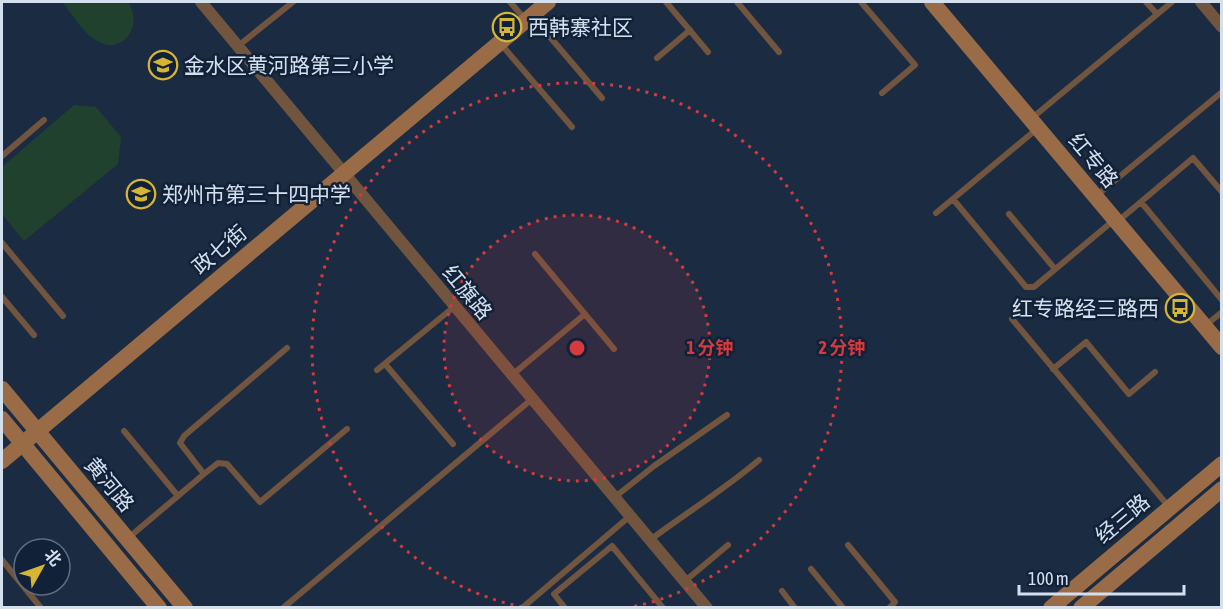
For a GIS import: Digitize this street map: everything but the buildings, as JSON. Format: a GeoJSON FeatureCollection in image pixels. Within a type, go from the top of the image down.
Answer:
{"type":"FeatureCollection","features":[{"type":"Feature","properties":{"kind":"street","name":"红旗路"},"geometry":{"type":"LineString","coordinates":[[201,2],[707,608]]}},
{"type":"Feature","properties":{"kind":"street","name":"政七街"},"geometry":{"type":"LineString","coordinates":[[2,461],[548,2]]}},
{"type":"Feature","properties":{"kind":"street","name":"红专路"},"geometry":{"type":"LineString","coordinates":[[932,2],[1204,326],[1220,342]]}},
{"type":"Feature","properties":{"kind":"street"},"geometry":{"type":"LineString","coordinates":[[1201,2],[1221,27]]}},
{"type":"Feature","properties":{"kind":"street","name":"黄河路"},"geometry":{"type":"LineString","coordinates":[[2,389],[184,608]]}},
{"type":"Feature","properties":{"kind":"street","name":"黄河路"},"geometry":{"type":"LineString","coordinates":[[2,419],[159,608]]}},
{"type":"Feature","properties":{"kind":"street","name":"经三路"},"geometry":{"type":"LineString","coordinates":[[1051,608],[1221,464]]}},
{"type":"Feature","properties":{"kind":"street","name":"经三路"},"geometry":{"type":"LineString","coordinates":[[1082,608],[1221,489]]}},
{"type":"Feature","properties":{"kind":"lane"},"geometry":{"type":"LineString","coordinates":[[238,46],[292,2]]}},
{"type":"Feature","properties":{"kind":"lane"},"geometry":{"type":"LineString","coordinates":[[510,2],[528,18],[602,98]]}},
{"type":"Feature","properties":{"kind":"lane"},"geometry":{"type":"LineString","coordinates":[[666,2],[708,52]]}},
{"type":"Feature","properties":{"kind":"lane"},"geometry":{"type":"LineString","coordinates":[[737,2],[779,52]]}},
{"type":"Feature","properties":{"kind":"lane"},"geometry":{"type":"LineString","coordinates":[[861,2],[915,65],[882,93]]}},
{"type":"Feature","properties":{"kind":"lane"},"geometry":{"type":"LineString","coordinates":[[1146,2],[1157,14]]}},
{"type":"Feature","properties":{"kind":"lane"},"geometry":{"type":"LineString","coordinates":[[936,213],[1172,2]]}},
{"type":"Feature","properties":{"kind":"lane"},"geometry":{"type":"LineString","coordinates":[[657,58],[690,30]]}},
{"type":"Feature","properties":{"kind":"lane"},"geometry":{"type":"LineString","coordinates":[[500,42],[572,127]]}},
{"type":"Feature","properties":{"kind":"lane"},"geometry":{"type":"LineString","coordinates":[[1095,196],[1221,92]]}},
{"type":"Feature","properties":{"kind":"lane"},"geometry":{"type":"LineString","coordinates":[[2,156],[44,120]]}},
{"type":"Feature","properties":{"kind":"lane"},"geometry":{"type":"LineString","coordinates":[[953,199],[1026,286],[1034,287],[1193,159],[1221,192]]}},
{"type":"Feature","properties":{"kind":"lane"},"geometry":{"type":"LineString","coordinates":[[1141,202],[1221,300]]}},
{"type":"Feature","properties":{"kind":"lane"},"geometry":{"type":"LineString","coordinates":[[1009,214],[1055,269]]}},
{"type":"Feature","properties":{"kind":"lane"},"geometry":{"type":"LineString","coordinates":[[2,243],[63,316]]}},
{"type":"Feature","properties":{"kind":"lane"},"geometry":{"type":"LineString","coordinates":[[535,254],[614,349]]}},
{"type":"Feature","properties":{"kind":"lane"},"geometry":{"type":"LineString","coordinates":[[2,297],[34,335]]}},
{"type":"Feature","properties":{"kind":"lane"},"geometry":{"type":"LineString","coordinates":[[377,370],[455,306]]}},
{"type":"Feature","properties":{"kind":"lane"},"geometry":{"type":"LineString","coordinates":[[1204,326],[1221,312]]}},
{"type":"Feature","properties":{"kind":"lane"},"geometry":{"type":"LineString","coordinates":[[512,375],[585,314]]}},
{"type":"Feature","properties":{"kind":"lane"},"geometry":{"type":"LineString","coordinates":[[1012,319],[1169,508]]}},
{"type":"Feature","properties":{"kind":"lane"},"geometry":{"type":"LineString","coordinates":[[1053,369],[1086,342],[1129,393],[1155,372]]}},
{"type":"Feature","properties":{"kind":"lane"},"geometry":{"type":"LineString","coordinates":[[204,474],[180,441],[287,348]]}},
{"type":"Feature","properties":{"kind":"lane"},"geometry":{"type":"LineString","coordinates":[[386,364],[453,444]]}},
{"type":"Feature","properties":{"kind":"lane"},"geometry":{"type":"LineString","coordinates":[[283,608],[532,399]]}},
{"type":"Feature","properties":{"kind":"lane"},"geometry":{"type":"LineString","coordinates":[[615,497],[654,466],[727,415]]}},
{"type":"Feature","properties":{"kind":"lane"},"geometry":{"type":"LineString","coordinates":[[127,539],[218,463],[227,464],[260,502],[347,429]]}},
{"type":"Feature","properties":{"kind":"lane"},"geometry":{"type":"LineString","coordinates":[[124,431],[178,496]]}},
{"type":"Feature","properties":{"kind":"lane"},"geometry":{"type":"LineString","coordinates":[[650,540],[737,479],[759,460]]}},
{"type":"Feature","properties":{"kind":"lane"},"geometry":{"type":"LineString","coordinates":[[522,608],[630,516]]}},
{"type":"Feature","properties":{"kind":"lane"},"geometry":{"type":"LineString","coordinates":[[685,581],[728,545]]}},
{"type":"Feature","properties":{"kind":"lane"},"geometry":{"type":"LineString","coordinates":[[848,545],[895,602],[889,608]]}},
{"type":"Feature","properties":{"kind":"lane"},"geometry":{"type":"LineString","coordinates":[[565,608],[554,594],[612,546],[663,608]]}},
{"type":"Feature","properties":{"kind":"lane"},"geometry":{"type":"LineString","coordinates":[[2,560],[38,607]]}},
{"type":"Feature","properties":{"kind":"lane"},"geometry":{"type":"LineString","coordinates":[[811,569],[843,608]]}},
{"type":"Feature","properties":{"kind":"lane"},"geometry":{"type":"LineString","coordinates":[[782,591],[795,608]]}},
{"type":"Feature","properties":{"kind":"green space"},"geometry":{"type":"Polygon","coordinates":[[[62,2],[128,2],[134,20],[132,28],[122,41],[106,45],[87,33],[62,2]]]}},
{"type":"Feature","properties":{"kind":"green space"},"geometry":{"type":"Polygon","coordinates":[[[74,105],[96,107],[121,137],[118,164],[24,241],[2,214],[2,167],[74,105]]]}},
{"type":"Feature","properties":{"kind":"place","name":"西韩寨社区"},"geometry":{"type":"Point","coordinates":[507,27]}},
{"type":"Feature","properties":{"kind":"place","name":"金水区黄河路第三小学"},"geometry":{"type":"Point","coordinates":[163,65]}},
{"type":"Feature","properties":{"kind":"place","name":"郑州市第三十四中学"},"geometry":{"type":"Point","coordinates":[141,194]}},
{"type":"Feature","properties":{"kind":"place","name":"红专路经三路西"},"geometry":{"type":"Point","coordinates":[1180,308]}}]}
